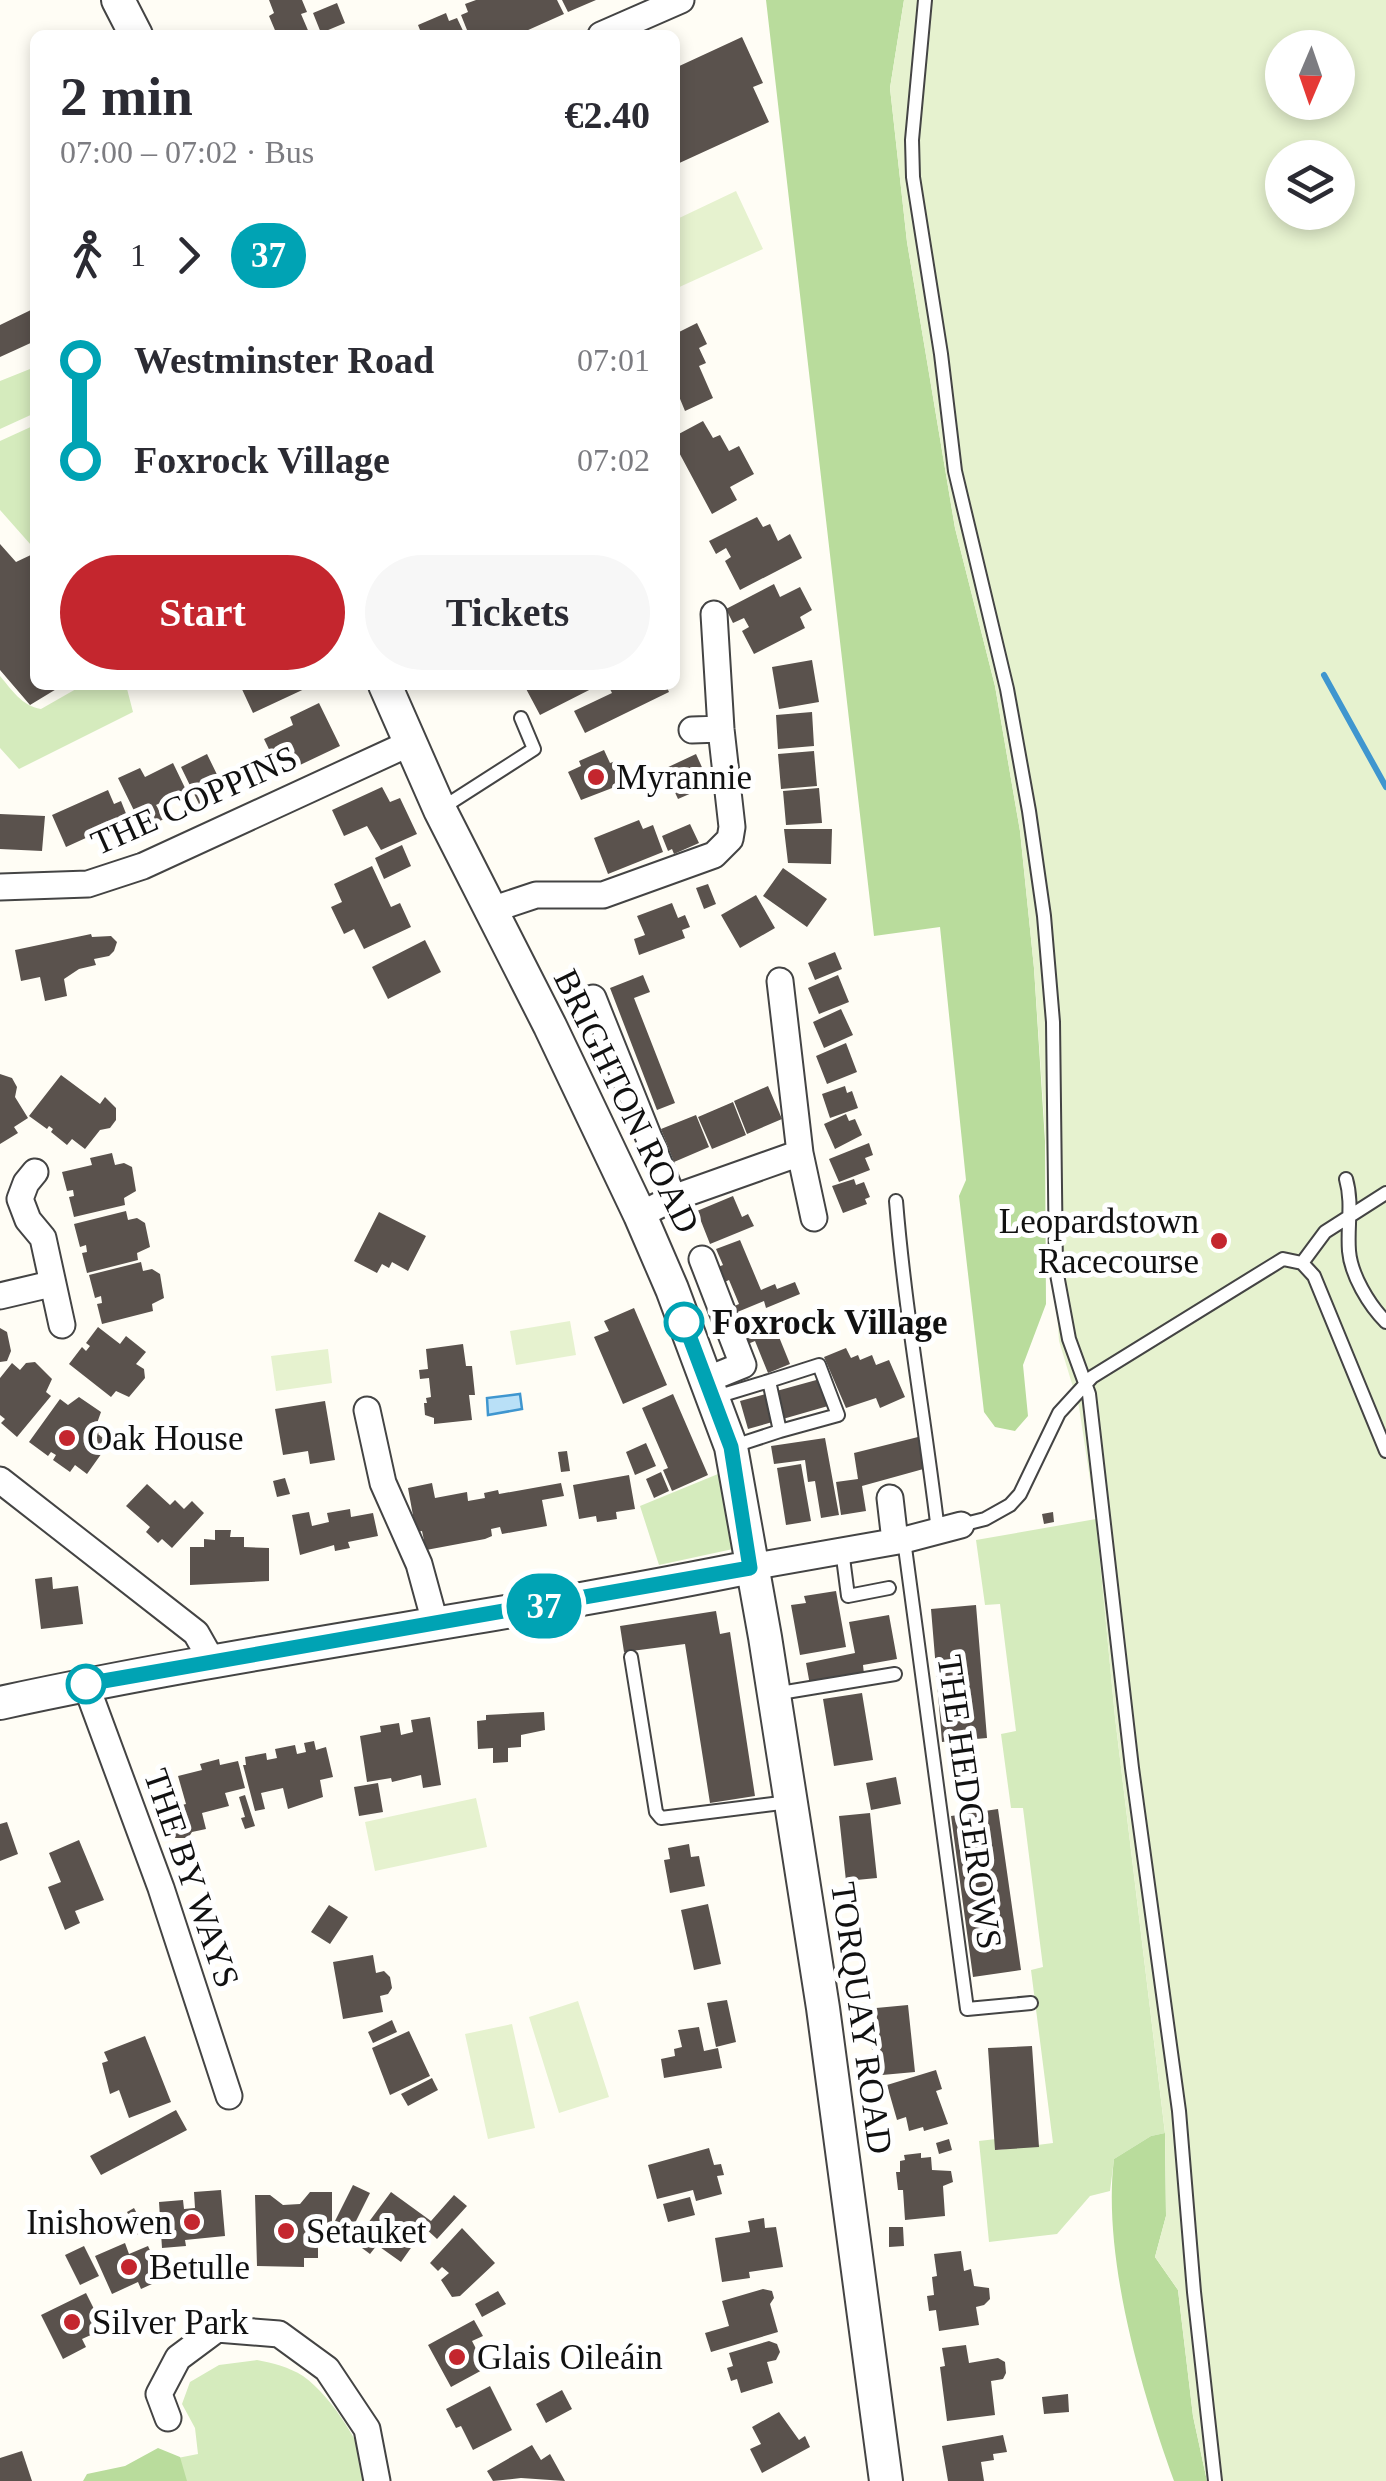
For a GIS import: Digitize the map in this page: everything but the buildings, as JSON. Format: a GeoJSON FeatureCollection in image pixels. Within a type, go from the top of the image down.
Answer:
{"type":"FeatureCollection","features":[{"type":"Feature","properties":{"kind":"street"},"geometry":{"type":"LineString","coordinates":[[118,0],[133,30]]}},
{"type":"Feature","properties":{"kind":"street"},"geometry":{"type":"LineString","coordinates":[[613,30],[681,0]]}},
{"type":"Feature","properties":{"kind":"street"},"geometry":{"type":"LineString","coordinates":[[488,911],[536,895],[602,895],[714,856],[730,839],[714,614]]}},
{"type":"Feature","properties":{"kind":"street","name":"BRIGHTON ROAD"},"geometry":{"type":"LineString","coordinates":[[387,690],[408,744],[488,911],[550,1026],[640,1215],[731,1447],[750,1568]]}},
{"type":"Feature","properties":{"kind":"street"},"geometry":{"type":"LineString","coordinates":[[692,730],[721,729]]}},
{"type":"Feature","properties":{"kind":"street","name":"THE COPPINS"},"geometry":{"type":"LineString","coordinates":[[0,887],[88,884],[143,866],[408,744]]}},
{"type":"Feature","properties":{"kind":"street"},"geometry":{"type":"LineString","coordinates":[[775,996],[814,1218]]}},
{"type":"Feature","properties":{"kind":"street"},"geometry":{"type":"LineString","coordinates":[[593,998],[673,1198]]}},
{"type":"Feature","properties":{"kind":"street"},"geometry":{"type":"LineString","coordinates":[[640,1215],[673,1198],[800,1153]]}},
{"type":"Feature","properties":{"kind":"street"},"geometry":{"type":"LineString","coordinates":[[36,1172],[20,1199],[28,1220],[43,1238],[62,1324]]}},
{"type":"Feature","properties":{"kind":"street"},"geometry":{"type":"LineString","coordinates":[[702,1259],[743,1365],[710,1389]]}},
{"type":"Feature","properties":{"kind":"street"},"geometry":{"type":"LineString","coordinates":[[0,1296],[52,1284]]}},
{"type":"Feature","properties":{"kind":"street"},"geometry":{"type":"LineString","coordinates":[[367,1410],[384,1483],[419,1564],[436,1626]]}},
{"type":"Feature","properties":{"kind":"street"},"geometry":{"type":"LineString","coordinates":[[0,1480],[196,1633],[213,1662]]}},
{"type":"Feature","properties":{"kind":"street"},"geometry":{"type":"LineString","coordinates":[[890,1498],[900,1541]]}},
{"type":"Feature","properties":{"kind":"street"},"geometry":{"type":"LineString","coordinates":[[0,1703],[86,1684],[436,1626],[950,1529]]}},
{"type":"Feature","properties":{"kind":"street","name":"TORQUAY ROAD"},"geometry":{"type":"LineString","coordinates":[[750,1568],[774,1694],[860,2272],[886,2481]]}},
{"type":"Feature","properties":{"kind":"street","name":"THE BY WAYS"},"geometry":{"type":"LineString","coordinates":[[86,1684],[161,1888],[228,2096]]}},
{"type":"Feature","properties":{"kind":"street"},"geometry":{"type":"LineString","coordinates":[[168,2418],[159,2394],[178,2358],[217,2330],[280,2334],[328,2369],[367,2429],[377,2481]]}},
{"type":"Feature","properties":{"kind":"lane"},"geometry":{"type":"LineString","coordinates":[[926,0],[913,124],[913,177],[955,471],[1007,689],[1041,898],[1053,1022],[1056,1268],[1069,1340],[1086,1384],[1178,2111],[1215,2481]]}},
{"type":"Feature","properties":{"kind":"lane"},"geometry":{"type":"LineString","coordinates":[[440,810],[534,748],[521,718]]}},
{"type":"Feature","properties":{"kind":"lane"},"geometry":{"type":"LineString","coordinates":[[1346,1178],[1351,1196],[1350,1263],[1386,1322]]}},
{"type":"Feature","properties":{"kind":"lane"},"geometry":{"type":"LineString","coordinates":[[1302,1263],[1325,1232],[1386,1192]]}},
{"type":"Feature","properties":{"kind":"lane"},"geometry":{"type":"LineString","coordinates":[[896,1201],[904,1301],[950,1529],[985,1519],[1010,1505],[1020,1494],[1059,1413],[1086,1384],[1283,1259],[1302,1263],[1319,1286],[1386,1451]]}},
{"type":"Feature","properties":{"kind":"lane"},"geometry":{"type":"LineString","coordinates":[[710,1389],[769,1380],[819,1365],[838,1415],[731,1447]]}},
{"type":"Feature","properties":{"kind":"lane"},"geometry":{"type":"LineString","coordinates":[[769,1380],[780,1431]]}},
{"type":"Feature","properties":{"kind":"lane","name":"THE HEDGEROWS"},"geometry":{"type":"LineString","coordinates":[[900,1541],[967,2009],[1031,2002]]}},
{"type":"Feature","properties":{"kind":"lane"},"geometry":{"type":"LineString","coordinates":[[842,1550],[848,1596],[889,1588]]}},
{"type":"Feature","properties":{"kind":"lane"},"geometry":{"type":"LineString","coordinates":[[631,1657],[656,1812],[661,1818],[790,1802]]}},
{"type":"Feature","properties":{"kind":"lane"},"geometry":{"type":"LineString","coordinates":[[774,1694],[894,1674]]}},
{"type":"Feature","properties":{"kind":"green space"},"geometry":{"type":"Polygon","coordinates":[[[766,0],[904,0],[890,88],[907,242],[955,528],[995,686],[1020,831],[1034,968],[1045,1141],[1046,1304],[1023,1365],[1028,1416],[1015,1431],[995,1427],[984,1412],[959,1196],[966,1180],[940,927],[874,936],[766,0]]]}},
{"type":"Feature","properties":{"kind":"green space","name":"Leopardstown Racecourse"},"geometry":{"type":"Polygon","coordinates":[[[904,0],[1386,0],[1386,2481],[1207,2481],[1193,2416],[1178,2290],[1155,2257],[1166,2216],[1165,2133],[1115,1717],[1096,1519],[1079,1407],[1059,1341],[1034,968],[1020,831],[995,686],[955,528],[907,242],[890,88],[904,0]]]}},
{"type":"Feature","properties":{"kind":"green space"},"geometry":{"type":"Polygon","coordinates":[[[736,191],[763,249],[680,287],[680,218],[736,191]]]}},
{"type":"Feature","properties":{"kind":"green space"},"geometry":{"type":"Polygon","coordinates":[[[30,369],[30,415],[0,429],[0,381],[30,369]]]}},
{"type":"Feature","properties":{"kind":"green space"},"geometry":{"type":"Polygon","coordinates":[[[30,427],[30,544],[0,510],[0,441],[30,427]]]}},
{"type":"Feature","properties":{"kind":"green space"},"geometry":{"type":"Polygon","coordinates":[[[0,676],[23,701],[41,709],[74,690],[127,690],[133,712],[19,769],[0,748],[0,676]]]}},
{"type":"Feature","properties":{"kind":"green space"},"geometry":{"type":"Polygon","coordinates":[[[570,1321],[576,1355],[516,1365],[510,1331],[570,1321]]]}},
{"type":"Feature","properties":{"kind":"green space"},"geometry":{"type":"Polygon","coordinates":[[[328,1349],[332,1383],[276,1391],[271,1356],[328,1349]]]}},
{"type":"Feature","properties":{"kind":"green space"},"geometry":{"type":"Polygon","coordinates":[[[718,1474],[733,1549],[659,1565],[640,1506],[718,1474]]]}},
{"type":"Feature","properties":{"kind":"green space"},"geometry":{"type":"Polygon","coordinates":[[[1096,1519],[1115,1717],[1165,2133],[1151,2136],[1114,2159],[1110,2191],[1090,2196],[1057,2234],[989,2242],[979,2141],[996,2139],[998,2150],[1053,2143],[1031,1970],[1043,1967],[1023,1808],[1011,1808],[1001,1734],[1016,1731],[1000,1604],[985,1605],[976,1540],[1096,1519]]]}},
{"type":"Feature","properties":{"kind":"green space"},"geometry":{"type":"Polygon","coordinates":[[[476,1798],[487,1847],[375,1871],[365,1822],[476,1798]]]}},
{"type":"Feature","properties":{"kind":"green space"},"geometry":{"type":"Polygon","coordinates":[[[578,2001],[609,2097],[559,2113],[529,2017],[578,2001]]]}},
{"type":"Feature","properties":{"kind":"green space"},"geometry":{"type":"Polygon","coordinates":[[[512,2024],[535,2128],[488,2139],[465,2034],[512,2024]]]}},
{"type":"Feature","properties":{"kind":"green space"},"geometry":{"type":"Polygon","coordinates":[[[1165,2133],[1166,2216],[1155,2257],[1178,2290],[1193,2416],[1207,2481],[1174,2481],[1137,2365],[1119,2280],[1112,2197],[1114,2159],[1151,2136],[1165,2133]]]}},
{"type":"Feature","properties":{"kind":"green space"},"geometry":{"type":"Polygon","coordinates":[[[257,2360],[292,2370],[326,2397],[346,2424],[376,2481],[147,2481],[147,2464],[198,2454],[195,2428],[182,2404],[190,2382],[219,2365],[257,2360]]]}},
{"type":"Feature","properties":{"kind":"green space"},"geometry":{"type":"Polygon","coordinates":[[[158,2448],[180,2457],[187,2481],[83,2481],[87,2474],[125,2466],[158,2448]]]}},
{"type":"Feature","properties":{"kind":"water"},"geometry":{"type":"Polygon","coordinates":[[[520,1394],[522,1409],[488,1415],[487,1398],[520,1394]]]}},
{"type":"Feature","properties":{"kind":"waterway"},"geometry":{"type":"LineString","coordinates":[[1324,675],[1386,787]]}},
{"type":"Feature","properties":{"kind":"bus line","name":"37"},"geometry":{"type":"LineString","coordinates":[[86,1684],[436,1626],[750,1568],[731,1447],[684,1322]]}},
{"type":"Feature","properties":{"kind":"place","name":"Myrannie"},"geometry":{"type":"Point","coordinates":[596,777]}},
{"type":"Feature","properties":{"kind":"place","name":"Leopardstown Racecourse"},"geometry":{"type":"Point","coordinates":[1219,1241]}},
{"type":"Feature","properties":{"kind":"place","name":"Foxrock Village"},"geometry":{"type":"Point","coordinates":[684,1322]}},
{"type":"Feature","properties":{"kind":"place","name":"Oak House"},"geometry":{"type":"Point","coordinates":[67,1438]}},
{"type":"Feature","properties":{"kind":"place","name":"Inishowen"},"geometry":{"type":"Point","coordinates":[192,2222]}},
{"type":"Feature","properties":{"kind":"place","name":"Setauket"},"geometry":{"type":"Point","coordinates":[286,2231]}},
{"type":"Feature","properties":{"kind":"place","name":"Betulle"},"geometry":{"type":"Point","coordinates":[129,2267]}},
{"type":"Feature","properties":{"kind":"place","name":"Silver Park"},"geometry":{"type":"Point","coordinates":[72,2322]}},
{"type":"Feature","properties":{"kind":"place","name":"Glais Oileáin"},"geometry":{"type":"Point","coordinates":[457,2357]}}]}
